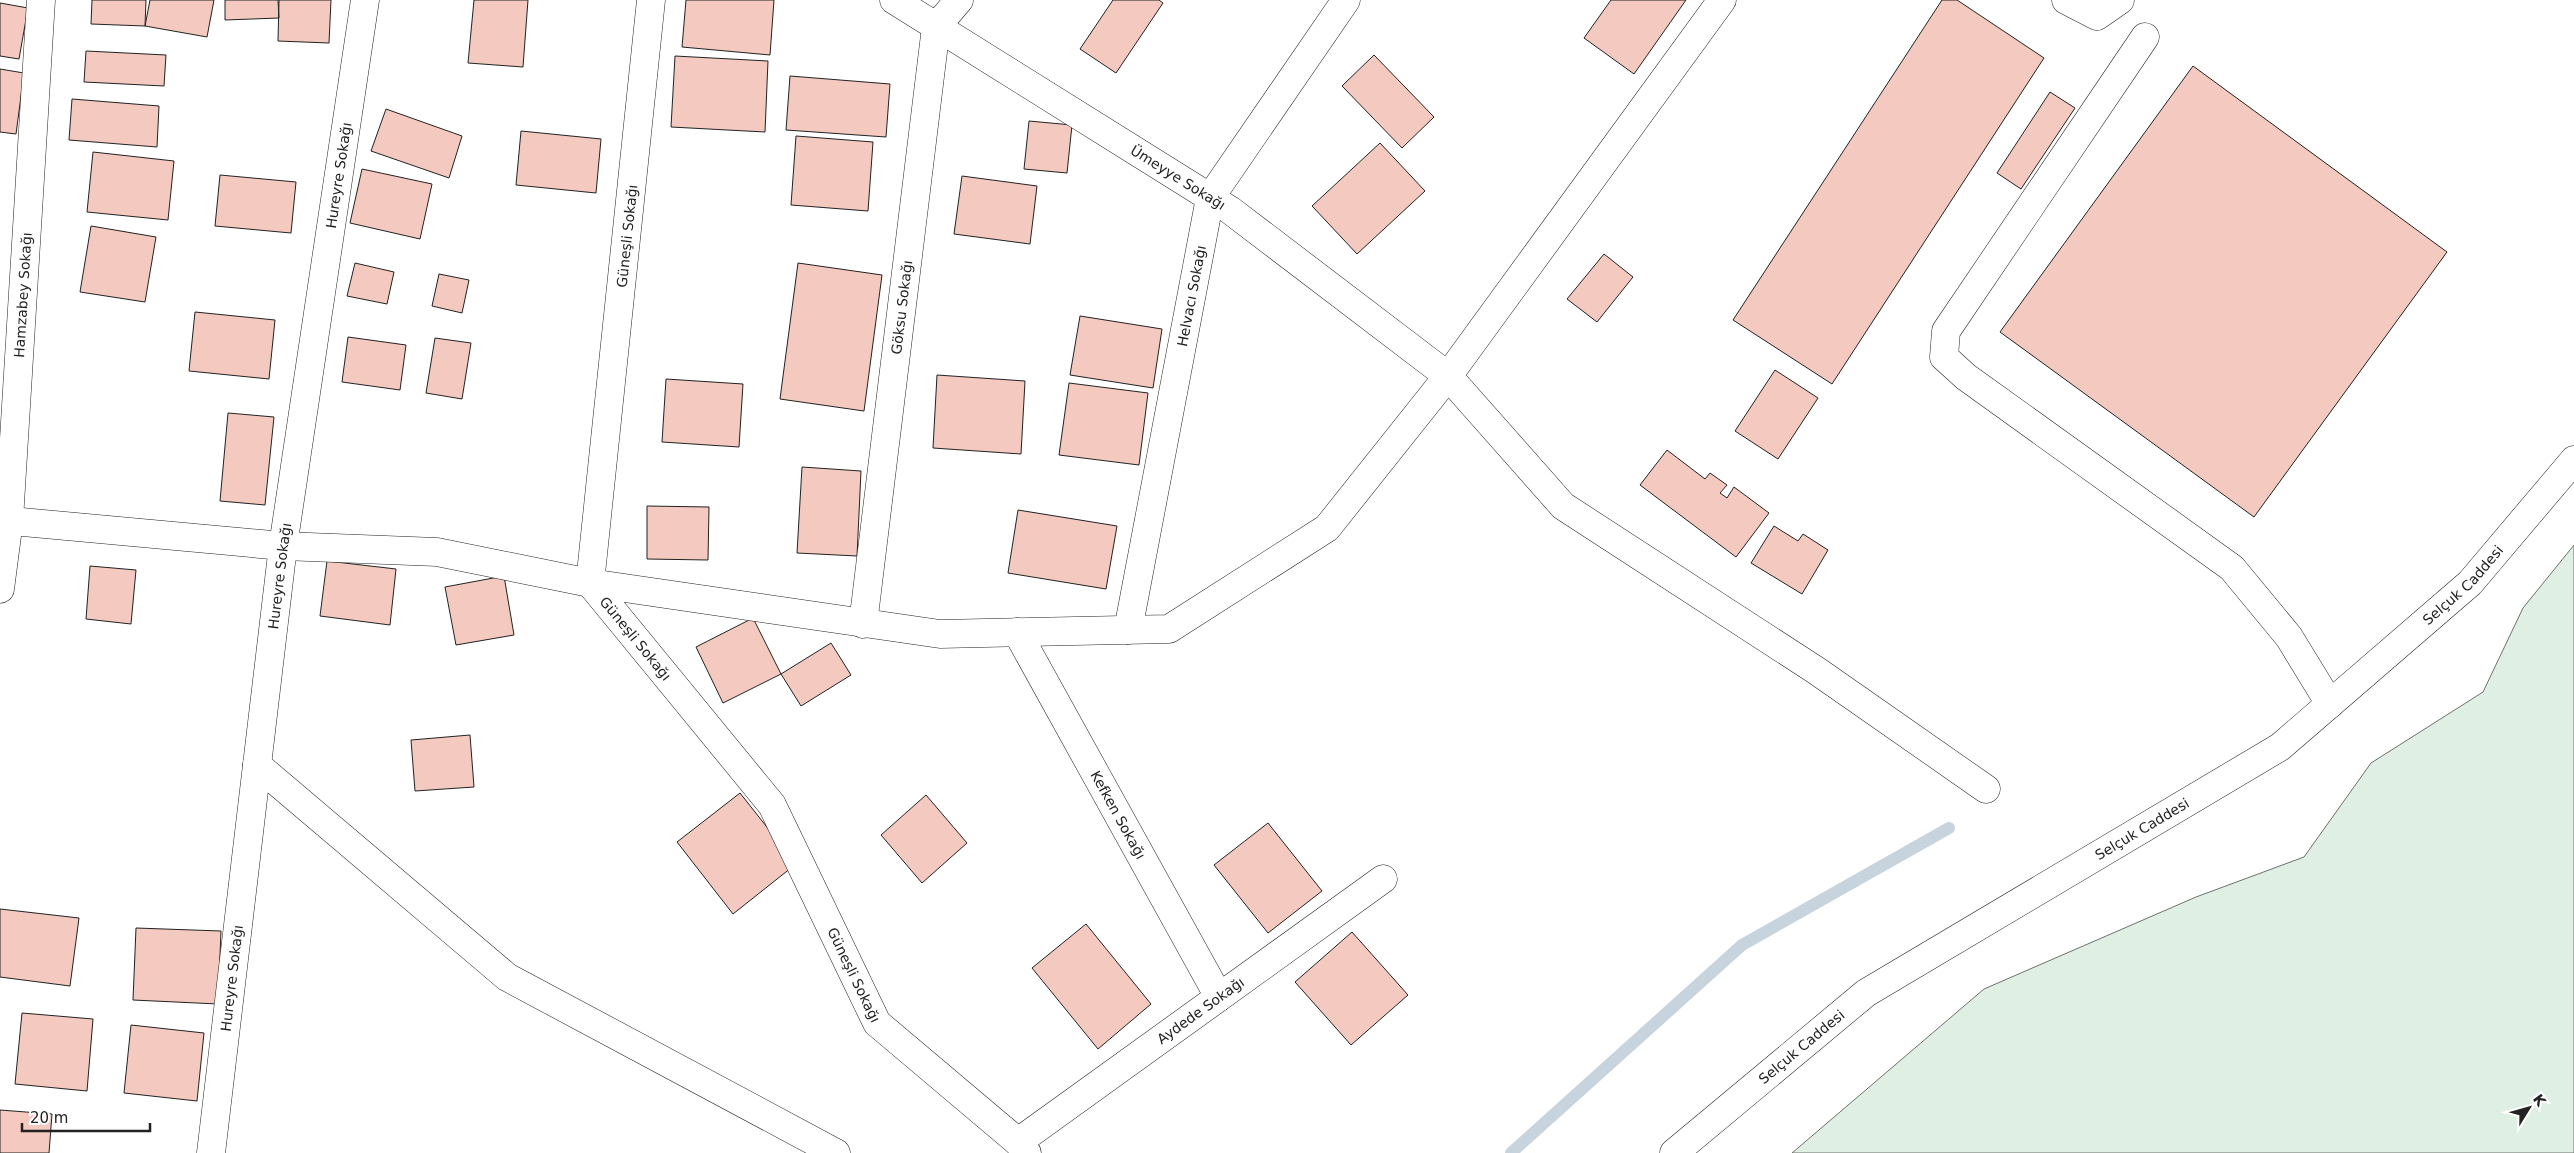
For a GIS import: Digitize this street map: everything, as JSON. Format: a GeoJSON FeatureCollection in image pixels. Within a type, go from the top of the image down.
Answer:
{"type":"FeatureCollection","features":[{"type":"Feature","properties":{"kind":"street","name":"Hamzabey Sokağı"},"geometry":{"type":"LineString","coordinates":[[0,589],[41,0]]}},
{"type":"Feature","properties":{"kind":"street","name":"Hureyre Sokağı"},"geometry":{"type":"LineString","coordinates":[[211,1153],[283,546],[365,0]]}},
{"type":"Feature","properties":{"kind":"street","name":"Ümeyye Sokağı"},"geometry":{"type":"LineString","coordinates":[[894,0],[1230,210],[1448,376],[1563,506],[1817,670],[1986,789]]}},
{"type":"Feature","properties":{"kind":"street"},"geometry":{"type":"LineString","coordinates":[[936,27],[959,0]]}},
{"type":"Feature","properties":{"kind":"street","name":"Helvacı Sokağı"},"geometry":{"type":"LineString","coordinates":[[1128,630],[1210,198],[1346,0]]}},
{"type":"Feature","properties":{"kind":"street"},"geometry":{"type":"LineString","coordinates":[[5,520],[283,546],[437,552],[590,583],[940,634],[1169,629],[1327,528],[1448,376],[1722,0]]}},
{"type":"Feature","properties":{"kind":"street"},"geometry":{"type":"LineString","coordinates":[[2066,0],[2097,16],[2120,0]]}},
{"type":"Feature","properties":{"kind":"street","name":"Güneşli Sokağı"},"geometry":{"type":"LineString","coordinates":[[648,1],[590,583],[772,805],[878,1022],[1022,1147]]}},
{"type":"Feature","properties":{"kind":"street","name":"Göksu Sokağı"},"geometry":{"type":"LineString","coordinates":[[863,624],[936,27]]}},
{"type":"Feature","properties":{"kind":"street"},"geometry":{"type":"LineString","coordinates":[[2146,37],[1946,332],[1944,358],[1966,377],[2232,568],[2289,637],[2330,704]]}},
{"type":"Feature","properties":{"kind":"street","name":"Selçuk Caddesi"},"geometry":{"type":"LineString","coordinates":[[1674,1153],[1866,993],[2280,747],[2470,582],[2574,460]]}},
{"type":"Feature","properties":{"kind":"street","name":"Kefken Sokağı"},"geometry":{"type":"LineString","coordinates":[[1017,632],[1219,997]]}},
{"type":"Feature","properties":{"kind":"street"},"geometry":{"type":"LineString","coordinates":[[257,765],[507,977],[836,1153]]}},
{"type":"Feature","properties":{"kind":"street","name":"Aydede Sokağı"},"geometry":{"type":"LineString","coordinates":[[1022,1147],[1219,997],[1383,879]]}},
{"type":"Feature","properties":{"kind":"green space"},"geometry":{"type":"Polygon","coordinates":[[[2574,545],[2574,1153],[1792,1153],[1984,989],[2196,897],[2304,857],[2371,763],[2483,692],[2523,608],[2574,545]]]}},
{"type":"Feature","properties":{"kind":"building"},"geometry":{"type":"Polygon","coordinates":[[[92,0],[146,0],[145,26],[91,24],[92,0]]]}},
{"type":"Feature","properties":{"kind":"building"},"geometry":{"type":"Polygon","coordinates":[[[150,0],[214,0],[207,37],[145,26],[150,0]]]}},
{"type":"Feature","properties":{"kind":"building"},"geometry":{"type":"Polygon","coordinates":[[[225,0],[278,0],[279,18],[225,20],[225,0]]]}},
{"type":"Feature","properties":{"kind":"building"},"geometry":{"type":"Polygon","coordinates":[[[279,0],[331,0],[329,43],[278,41],[279,0]]]}},
{"type":"Feature","properties":{"kind":"building"},"geometry":{"type":"Polygon","coordinates":[[[474,0],[528,0],[523,67],[468,63],[474,0]]]}},
{"type":"Feature","properties":{"kind":"building"},"geometry":{"type":"Polygon","coordinates":[[[686,0],[774,0],[770,55],[682,47],[686,0]]]}},
{"type":"Feature","properties":{"kind":"building"},"geometry":{"type":"Polygon","coordinates":[[[1113,0],[1159,0],[1163,3],[1116,73],[1080,49],[1113,0]]]}},
{"type":"Feature","properties":{"kind":"building"},"geometry":{"type":"Polygon","coordinates":[[[1611,0],[1686,0],[1634,74],[1584,38],[1611,0]]]}},
{"type":"Feature","properties":{"kind":"building"},"geometry":{"type":"Polygon","coordinates":[[[1942,0],[1957,0],[2044,58],[1832,384],[1733,320],[1942,0]]]}},
{"type":"Feature","properties":{"kind":"building"},"geometry":{"type":"Polygon","coordinates":[[[0,3],[28,8],[19,59],[0,56],[0,3]]]}},
{"type":"Feature","properties":{"kind":"building"},"geometry":{"type":"Polygon","coordinates":[[[86,51],[166,55],[164,86],[84,82],[86,51]]]}},
{"type":"Feature","properties":{"kind":"building"},"geometry":{"type":"Polygon","coordinates":[[[1374,55],[1434,117],[1402,148],[1342,86],[1374,55]]]}},
{"type":"Feature","properties":{"kind":"building"},"geometry":{"type":"Polygon","coordinates":[[[675,56],[768,61],[765,132],[671,127],[675,56]]]}},
{"type":"Feature","properties":{"kind":"building"},"geometry":{"type":"Polygon","coordinates":[[[2193,66],[2447,252],[2254,517],[2000,332],[2193,66]]]}},
{"type":"Feature","properties":{"kind":"building"},"geometry":{"type":"Polygon","coordinates":[[[0,69],[24,73],[16,134],[0,132],[0,69]]]}},
{"type":"Feature","properties":{"kind":"building"},"geometry":{"type":"Polygon","coordinates":[[[790,76],[890,84],[886,137],[786,130],[790,76]]]}},
{"type":"Feature","properties":{"kind":"building"},"geometry":{"type":"Polygon","coordinates":[[[2050,92],[2075,108],[2021,189],[1997,173],[2050,92]]]}},
{"type":"Feature","properties":{"kind":"building"},"geometry":{"type":"Polygon","coordinates":[[[72,99],[159,106],[157,147],[69,140],[72,99]]]}},
{"type":"Feature","properties":{"kind":"building"},"geometry":{"type":"Polygon","coordinates":[[[386,109],[462,136],[449,178],[371,151],[386,109]]]}},
{"type":"Feature","properties":{"kind":"building"},"geometry":{"type":"Polygon","coordinates":[[[1029,121],[1072,125],[1067,173],[1024,169],[1029,121]]]}},
{"type":"Feature","properties":{"kind":"building"},"geometry":{"type":"Polygon","coordinates":[[[521,131],[601,139],[596,193],[516,185],[521,131]]]}},
{"type":"Feature","properties":{"kind":"building"},"geometry":{"type":"Polygon","coordinates":[[[796,136],[873,142],[868,211],[791,205],[796,136]]]}},
{"type":"Feature","properties":{"kind":"building"},"geometry":{"type":"Polygon","coordinates":[[[1380,143],[1425,191],[1357,254],[1312,206],[1380,143]]]}},
{"type":"Feature","properties":{"kind":"building"},"geometry":{"type":"Polygon","coordinates":[[[93,152],[174,161],[168,220],[87,212],[93,152]]]}},
{"type":"Feature","properties":{"kind":"building"},"geometry":{"type":"Polygon","coordinates":[[[362,169],[432,184],[420,239],[350,223],[362,169]]]}},
{"type":"Feature","properties":{"kind":"building"},"geometry":{"type":"Polygon","coordinates":[[[220,175],[296,182],[291,233],[215,226],[220,175]]]}},
{"type":"Feature","properties":{"kind":"building"},"geometry":{"type":"Polygon","coordinates":[[[962,176],[1037,186],[1030,244],[954,234],[962,176]]]}},
{"type":"Feature","properties":{"kind":"building"},"geometry":{"type":"Polygon","coordinates":[[[91,226],[156,237],[145,302],[80,292],[91,226]]]}},
{"type":"Feature","properties":{"kind":"building"},"geometry":{"type":"Polygon","coordinates":[[[1604,254],[1633,277],[1597,322],[1567,299],[1604,254]]]}},
{"type":"Feature","properties":{"kind":"building"},"geometry":{"type":"Polygon","coordinates":[[[355,263],[394,272],[387,304],[347,296],[355,263]]]}},
{"type":"Feature","properties":{"kind":"building"},"geometry":{"type":"Polygon","coordinates":[[[798,263],[882,275],[864,411],[780,399],[798,263]]]}},
{"type":"Feature","properties":{"kind":"building"},"geometry":{"type":"Polygon","coordinates":[[[439,274],[469,280],[462,313],[432,306],[439,274]]]}},
{"type":"Feature","properties":{"kind":"building"},"geometry":{"type":"Polygon","coordinates":[[[195,312],[275,320],[269,379],[189,371],[195,312]]]}},
{"type":"Feature","properties":{"kind":"building"},"geometry":{"type":"Polygon","coordinates":[[[1080,316],[1162,329],[1153,388],[1070,375],[1080,316]]]}},
{"type":"Feature","properties":{"kind":"building"},"geometry":{"type":"Polygon","coordinates":[[[348,337],[406,345],[400,390],[342,382],[348,337]]]}},
{"type":"Feature","properties":{"kind":"building"},"geometry":{"type":"Polygon","coordinates":[[[435,338],[471,343],[462,399],[426,393],[435,338]]]}},
{"type":"Feature","properties":{"kind":"building"},"geometry":{"type":"Polygon","coordinates":[[[1775,370],[1818,398],[1778,459],[1735,431],[1775,370]]]}},
{"type":"Feature","properties":{"kind":"building"},"geometry":{"type":"Polygon","coordinates":[[[937,375],[1025,381],[1021,454],[933,448],[937,375]]]}},
{"type":"Feature","properties":{"kind":"building"},"geometry":{"type":"Polygon","coordinates":[[[666,379],[743,384],[739,447],[662,442],[666,379]]]}},
{"type":"Feature","properties":{"kind":"building"},"geometry":{"type":"Polygon","coordinates":[[[1069,383],[1148,393],[1139,465],[1059,455],[1069,383]]]}},
{"type":"Feature","properties":{"kind":"building"},"geometry":{"type":"Polygon","coordinates":[[[228,413],[274,417],[265,505],[220,501],[228,413]]]}},
{"type":"Feature","properties":{"kind":"building"},"geometry":{"type":"Polygon","coordinates":[[[1667,450],[1705,479],[1710,473],[1727,485],[1720,493],[1727,498],[1734,487],[1769,513],[1736,557],[1640,485],[1667,450]]]}},
{"type":"Feature","properties":{"kind":"building"},"geometry":{"type":"Polygon","coordinates":[[[802,467],[861,471],[857,556],[797,553],[802,467]]]}},
{"type":"Feature","properties":{"kind":"building"},"geometry":{"type":"Polygon","coordinates":[[[647,506],[709,507],[708,560],[647,559],[647,506]]]}},
{"type":"Feature","properties":{"kind":"building"},"geometry":{"type":"Polygon","coordinates":[[[1018,510],[1117,526],[1106,589],[1008,573],[1018,510]]]}},
{"type":"Feature","properties":{"kind":"building"},"geometry":{"type":"Polygon","coordinates":[[[1774,526],[1798,541],[1803,534],[1828,550],[1802,594],[1751,563],[1774,526]]]}},
{"type":"Feature","properties":{"kind":"building"},"geometry":{"type":"Polygon","coordinates":[[[327,561],[396,569],[390,625],[320,616],[327,561]]]}},
{"type":"Feature","properties":{"kind":"building"},"geometry":{"type":"Polygon","coordinates":[[[90,566],[136,570],[131,624],[86,619],[90,566]]]}},
{"type":"Feature","properties":{"kind":"building"},"geometry":{"type":"Polygon","coordinates":[[[504,576],[514,635],[456,645],[445,587],[504,576]]]}},
{"type":"Feature","properties":{"kind":"building"},"geometry":{"type":"Polygon","coordinates":[[[753,618],[781,674],[723,703],[696,647],[753,618]]]}},
{"type":"Feature","properties":{"kind":"building"},"geometry":{"type":"Polygon","coordinates":[[[831,643],[851,675],[801,706],[781,674],[831,643]]]}},
{"type":"Feature","properties":{"kind":"building"},"geometry":{"type":"Polygon","coordinates":[[[470,735],[474,787],[415,791],[411,740],[470,735]]]}},
{"type":"Feature","properties":{"kind":"building"},"geometry":{"type":"Polygon","coordinates":[[[740,793],[796,864],[733,914],[677,842],[740,793]]]}},
{"type":"Feature","properties":{"kind":"building"},"geometry":{"type":"Polygon","coordinates":[[[926,795],[967,843],[922,883],[881,835],[926,795]]]}},
{"type":"Feature","properties":{"kind":"building"},"geometry":{"type":"Polygon","coordinates":[[[1268,823],[1322,891],[1268,933],[1214,865],[1268,823]]]}},
{"type":"Feature","properties":{"kind":"building"},"geometry":{"type":"Polygon","coordinates":[[[0,909],[79,918],[70,986],[0,977],[0,909]]]}},
{"type":"Feature","properties":{"kind":"building"},"geometry":{"type":"Polygon","coordinates":[[[1086,924],[1151,1004],[1098,1049],[1032,968],[1086,924]]]}},
{"type":"Feature","properties":{"kind":"building"},"geometry":{"type":"Polygon","coordinates":[[[136,928],[221,931],[218,1004],[133,1000],[136,928]]]}},
{"type":"Feature","properties":{"kind":"building"},"geometry":{"type":"Polygon","coordinates":[[[1352,932],[1408,995],[1351,1045],[1295,982],[1352,932]]]}},
{"type":"Feature","properties":{"kind":"building"},"geometry":{"type":"Polygon","coordinates":[[[22,1013],[93,1019],[87,1091],[15,1084],[22,1013]]]}},
{"type":"Feature","properties":{"kind":"building"},"geometry":{"type":"Polygon","coordinates":[[[131,1025],[204,1033],[197,1101],[124,1093],[131,1025]]]}},
{"type":"Feature","properties":{"kind":"building"},"geometry":{"type":"Polygon","coordinates":[[[0,1110],[52,1114],[49,1153],[0,1153],[0,1110]]]}},
{"type":"Feature","properties":{"kind":"waterway"},"geometry":{"type":"LineString","coordinates":[[1511,1153],[1742,945],[1949,828]]}}]}
